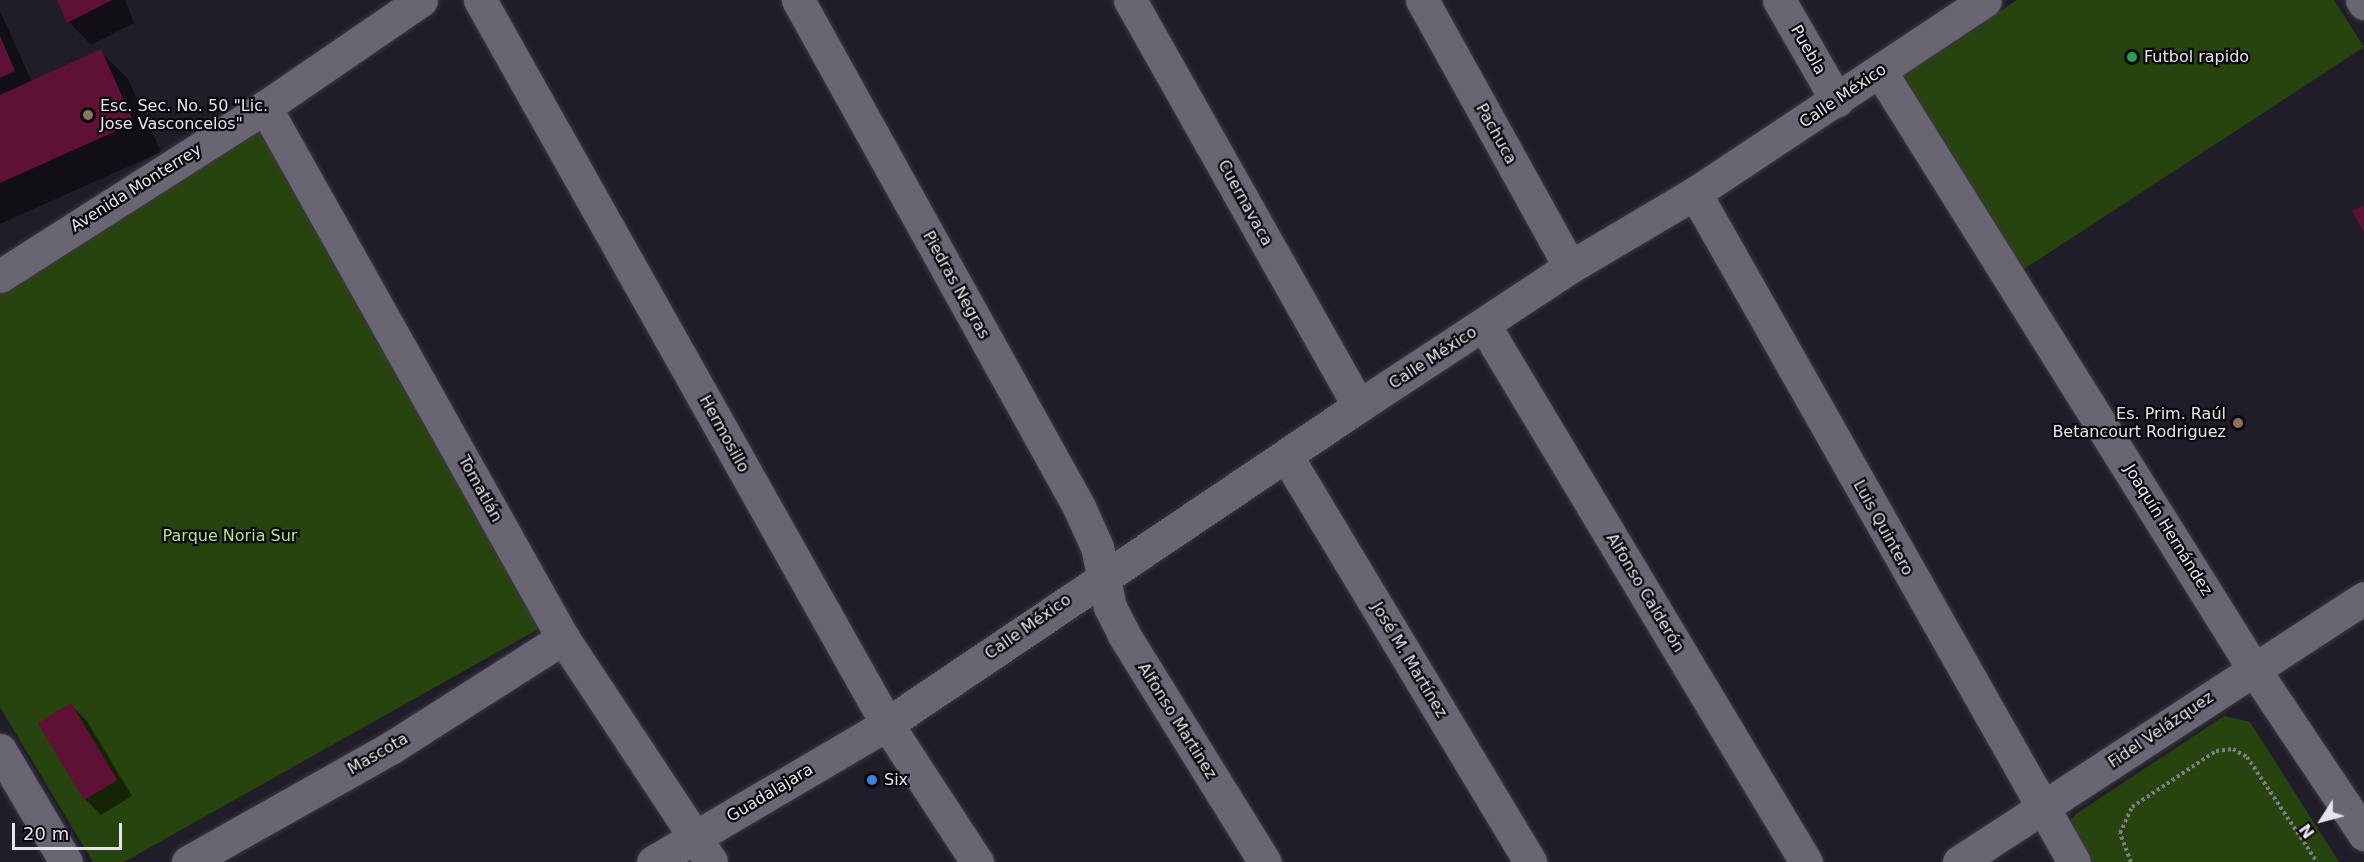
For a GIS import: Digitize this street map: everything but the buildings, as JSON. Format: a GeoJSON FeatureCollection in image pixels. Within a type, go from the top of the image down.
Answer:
{"type":"FeatureCollection","features":[{"type":"Feature","properties":{"kind":"street","name":"Avenida Monterrey"},"geometry":{"type":"LineString","coordinates":[[0,276],[265,107],[421,0]]}},
{"type":"Feature","properties":{"kind":"street","name":"Hermosillo"},"geometry":{"type":"LineString","coordinates":[[480,0],[887,724],[977,862]]}},
{"type":"Feature","properties":{"kind":"street","name":"Piedras Negras"},"geometry":{"type":"LineString","coordinates":[[798,0],[1079,507],[1105,574]]}},
{"type":"Feature","properties":{"kind":"street","name":"Cuernavaca"},"geometry":{"type":"LineString","coordinates":[[1130,0],[1359,406]]}},
{"type":"Feature","properties":{"kind":"street","name":"Pachuca"},"geometry":{"type":"LineString","coordinates":[[1422,0],[1570,267]]}},
{"type":"Feature","properties":{"kind":"street","name":"Puebla"},"geometry":{"type":"LineString","coordinates":[[1779,0],[1837,101]]}},
{"type":"Feature","properties":{"kind":"street","name":"Calle México"},"geometry":{"type":"LineString","coordinates":[[887,724],[1105,574],[1287,457],[1359,406],[1570,267],[1695,193],[1837,101],[1985,0]]}},
{"type":"Feature","properties":{"kind":"street","name":"Joaquín Hernández"},"geometry":{"type":"LineString","coordinates":[[1880,71],[2253,668],[2364,834]]}},
{"type":"Feature","properties":{"kind":"street","name":"Tomatlán"},"geometry":{"type":"LineString","coordinates":[[265,107],[563,638],[704,850]]}},
{"type":"Feature","properties":{"kind":"street","name":"Luis Quintero"},"geometry":{"type":"LineString","coordinates":[[1695,193],[2042,810],[2074,862]]}},
{"type":"Feature","properties":{"kind":"street","name":"Alfonso Calderón"},"geometry":{"type":"LineString","coordinates":[[1484,325],[1806,862]]}},
{"type":"Feature","properties":{"kind":"street","name":"José M. Martínez"},"geometry":{"type":"LineString","coordinates":[[1287,457],[1530,862]]}},
{"type":"Feature","properties":{"kind":"street","name":"Alfonso Martinez"},"geometry":{"type":"LineString","coordinates":[[1105,574],[1110,607],[1124,635],[1265,862]]}},
{"type":"Feature","properties":{"kind":"street","name":"Fidel Velázquez"},"geometry":{"type":"LineString","coordinates":[[1959,862],[2042,810],[2253,668],[2364,598]]}},
{"type":"Feature","properties":{"kind":"street","name":"Mascota"},"geometry":{"type":"LineString","coordinates":[[188,862],[392,747],[563,638]]}},
{"type":"Feature","properties":{"kind":"street","name":"Guadalajara"},"geometry":{"type":"LineString","coordinates":[[653,862],[704,850],[887,724]]}},
{"type":"Feature","properties":{"kind":"street"},"geometry":{"type":"LineString","coordinates":[[0,750],[66,862]]}},
{"type":"Feature","properties":{"kind":"path"},"geometry":{"type":"LineString","coordinates":[[2132,862],[2120,833],[2132,807],[2216,751],[2234,749],[2247,757],[2317,862]]}},
{"type":"Feature","properties":{"kind":"green space"},"geometry":{"type":"Polygon","coordinates":[[[2017,0],[2334,0],[2364,47],[2021,271],[1887,84],[2017,0]]]}},
{"type":"Feature","properties":{"kind":"green space","name":"Parque Noria Sur"},"geometry":{"type":"Polygon","coordinates":[[[268,125],[542,627],[124,862],[93,862],[0,707],[0,294],[268,125]]]}},
{"type":"Feature","properties":{"kind":"green space"},"geometry":{"type":"Polygon","coordinates":[[[2224,716],[2250,722],[2339,862],[2092,862],[2072,830],[2070,821],[2076,814],[2224,716]]]}},
{"type":"Feature","properties":{"kind":"place","name":"Futbol rapido"},"geometry":{"type":"Point","coordinates":[2132,57]}},
{"type":"Feature","properties":{"kind":"place","name":"Esc. Sec. No. 50 \"Lic. Jose Vasconcelos\""},"geometry":{"type":"Point","coordinates":[88,115]}},
{"type":"Feature","properties":{"kind":"place","name":"Es. Prim. Raúl Betancourt Rodriguez"},"geometry":{"type":"Point","coordinates":[2238,423]}},
{"type":"Feature","properties":{"kind":"place","name":"Six"},"geometry":{"type":"Point","coordinates":[872,780]}}]}
